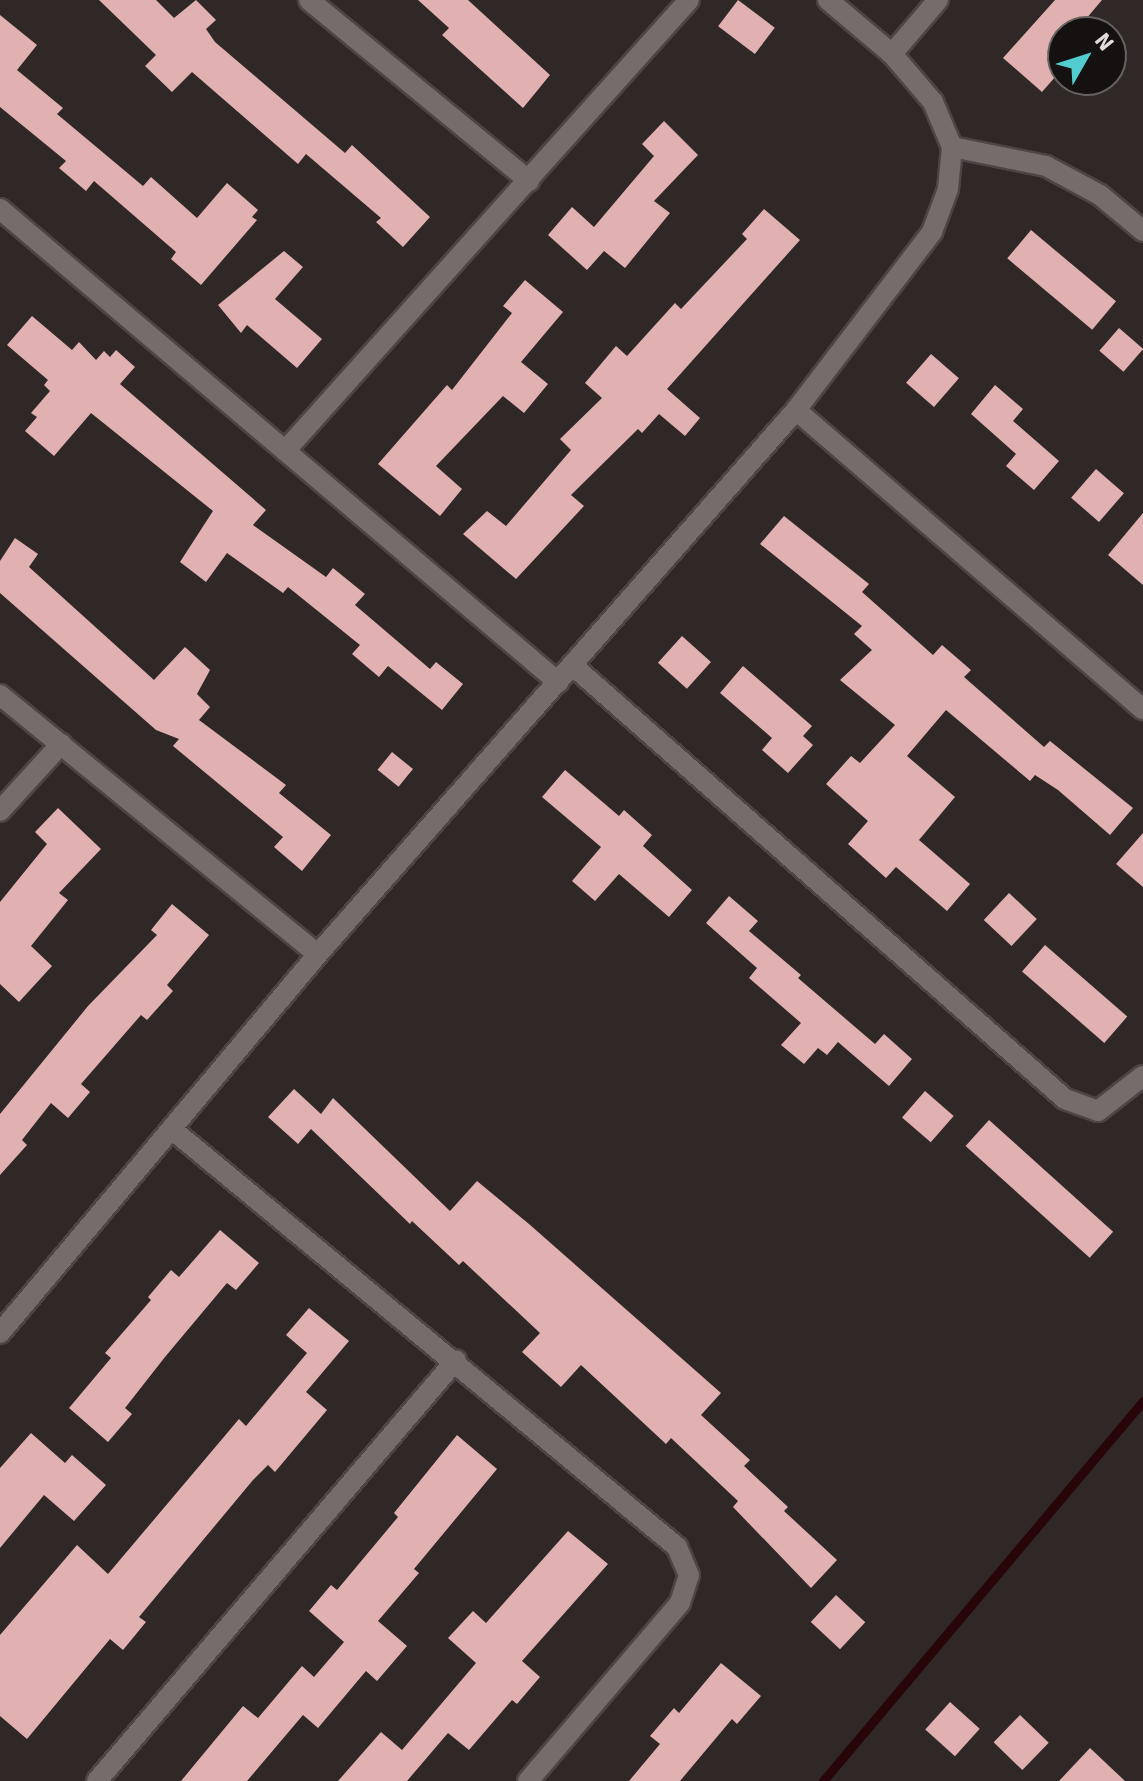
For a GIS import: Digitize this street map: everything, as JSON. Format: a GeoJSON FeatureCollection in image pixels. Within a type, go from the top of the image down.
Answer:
{"type":"FeatureCollection","features":[{"type":"Feature","properties":{"kind":"street"},"geometry":{"type":"LineString","coordinates":[[309,0],[529,181]]}},
{"type":"Feature","properties":{"kind":"street"},"geometry":{"type":"LineString","coordinates":[[285,451],[689,0]]}},
{"type":"Feature","properties":{"kind":"street"},"geometry":{"type":"LineString","coordinates":[[0,1333],[174,1131],[318,954],[796,410],[932,232],[948,189],[952,147],[933,102],[892,54],[828,0]]}},
{"type":"Feature","properties":{"kind":"street"},"geometry":{"type":"LineString","coordinates":[[892,54],[938,0]]}},
{"type":"Feature","properties":{"kind":"street"},"geometry":{"type":"LineString","coordinates":[[952,147],[1046,166],[1100,195],[1143,231]]}},
{"type":"Feature","properties":{"kind":"street"},"geometry":{"type":"LineString","coordinates":[[0,209],[558,682]]}},
{"type":"Feature","properties":{"kind":"street"},"geometry":{"type":"LineString","coordinates":[[796,410],[1143,709]]}},
{"type":"Feature","properties":{"kind":"street"},"geometry":{"type":"LineString","coordinates":[[572,665],[1065,1099],[1098,1111],[1143,1076]]}},
{"type":"Feature","properties":{"kind":"street"},"geometry":{"type":"LineString","coordinates":[[0,695],[318,954]]}},
{"type":"Feature","properties":{"kind":"street"},"geometry":{"type":"LineString","coordinates":[[0,811],[61,744]]}},
{"type":"Feature","properties":{"kind":"street"},"geometry":{"type":"LineString","coordinates":[[174,1131],[456,1360],[677,1547],[689,1575],[680,1603],[528,1781]]}},
{"type":"Feature","properties":{"kind":"street"},"geometry":{"type":"LineString","coordinates":[[97,1781],[456,1360]]}},
{"type":"Feature","properties":{"kind":"building"},"geometry":{"type":"Polygon","coordinates":[[[99,0],[156,0],[174,18],[196,0],[216,20],[206,29],[215,42],[345,153],[352,145],[430,217],[403,247],[376,222],[381,218],[306,154],[298,164],[192,72],[172,92],[145,66],[156,55],[99,0]]]}},
{"type":"Feature","properties":{"kind":"building"},"geometry":{"type":"Polygon","coordinates":[[[418,0],[468,0],[550,75],[523,108],[442,35],[449,28],[418,0]]]}},
{"type":"Feature","properties":{"kind":"building"},"geometry":{"type":"Polygon","coordinates":[[[738,0],[775,28],[755,54],[718,26],[738,0]]]}},
{"type":"Feature","properties":{"kind":"building"},"geometry":{"type":"Polygon","coordinates":[[[1055,0],[1102,0],[1088,16],[1047,16],[1047,86],[1042,92],[1003,58],[1055,0]]]}},
{"type":"Feature","properties":{"kind":"building"},"geometry":{"type":"Polygon","coordinates":[[[0,15],[37,45],[17,70],[63,108],[57,114],[143,186],[151,177],[197,218],[227,183],[258,210],[252,217],[257,220],[201,285],[171,259],[176,252],[94,181],[86,191],[59,168],[66,161],[0,107],[0,15]]]}},
{"type":"Feature","properties":{"kind":"building"},"geometry":{"type":"Polygon","coordinates":[[[664,121],[698,155],[654,201],[670,213],[625,268],[604,251],[587,270],[548,235],[572,207],[594,227],[654,156],[642,144],[664,121]]]}},
{"type":"Feature","properties":{"kind":"building"},"geometry":{"type":"Polygon","coordinates":[[[764,209],[800,240],[667,389],[700,418],[685,436],[659,414],[642,433],[638,429],[571,495],[584,506],[516,579],[463,534],[487,511],[506,526],[571,450],[560,439],[602,398],[585,383],[616,346],[627,356],[675,303],[681,309],[747,239],[742,234],[764,209]]]}},
{"type":"Feature","properties":{"kind":"building"},"geometry":{"type":"Polygon","coordinates":[[[1031,230],[1116,301],[1092,330],[1007,258],[1031,230]]]}},
{"type":"Feature","properties":{"kind":"building"},"geometry":{"type":"Polygon","coordinates":[[[284,251],[303,267],[275,299],[322,339],[297,368],[247,325],[241,333],[218,305],[284,251]]]}},
{"type":"Feature","properties":{"kind":"building"},"geometry":{"type":"Polygon","coordinates":[[[525,280],[563,312],[521,362],[548,384],[524,413],[503,396],[436,466],[462,489],[440,516],[378,464],[447,385],[452,390],[512,313],[503,306],[525,280]]]}},
{"type":"Feature","properties":{"kind":"building"},"geometry":{"type":"Polygon","coordinates":[[[32,316],[72,350],[79,342],[96,360],[104,351],[110,357],[116,350],[135,367],[120,384],[266,510],[253,525],[326,577],[333,568],[365,594],[355,605],[430,669],[436,662],[463,684],[442,710],[388,666],[379,677],[352,654],[360,645],[288,587],[283,593],[227,553],[206,582],[180,562],[213,511],[91,413],[54,456],[25,431],[37,417],[31,413],[50,391],[44,385],[48,380],[7,345],[32,316]]]}},
{"type":"Feature","properties":{"kind":"building"},"geometry":{"type":"Polygon","coordinates":[[[1119,328],[1143,349],[1123,372],[1099,351],[1119,328]]]}},
{"type":"Feature","properties":{"kind":"building"},"geometry":{"type":"Polygon","coordinates":[[[931,354],[959,378],[934,407],[906,383],[931,354]]]}},
{"type":"Feature","properties":{"kind":"building"},"geometry":{"type":"Polygon","coordinates":[[[995,385],[1023,409],[1013,421],[1059,461],[1034,490],[1006,466],[1016,454],[971,414],[995,385]]]}},
{"type":"Feature","properties":{"kind":"building"},"geometry":{"type":"Polygon","coordinates":[[[1096,469],[1124,493],[1099,522],[1071,498],[1096,469]]]}},
{"type":"Feature","properties":{"kind":"building"},"geometry":{"type":"Polygon","coordinates":[[[1143,513],[1143,585],[1108,555],[1143,513]]]}},
{"type":"Feature","properties":{"kind":"building"},"geometry":{"type":"Polygon","coordinates":[[[784,516],[869,584],[862,592],[933,655],[942,645],[971,670],[964,677],[1044,747],[1050,741],[1133,808],[1110,835],[1058,790],[1035,775],[1030,781],[946,710],[907,756],[955,797],[919,840],[970,884],[947,911],[896,867],[886,878],[848,844],[868,821],[826,784],[851,756],[860,763],[895,725],[840,680],[872,650],[854,634],[862,626],[760,544],[784,516]]]}},
{"type":"Feature","properties":{"kind":"building"},"geometry":{"type":"Polygon","coordinates":[[[15,538],[38,554],[29,567],[154,680],[185,647],[210,670],[197,694],[210,707],[199,720],[286,785],[279,793],[331,835],[302,871],[274,847],[283,837],[173,746],[179,739],[156,730],[0,593],[0,561],[15,538]]]}},
{"type":"Feature","properties":{"kind":"building"},"geometry":{"type":"Polygon","coordinates":[[[682,636],[711,662],[687,689],[658,663],[682,636]]]}},
{"type":"Feature","properties":{"kind":"building"},"geometry":{"type":"Polygon","coordinates":[[[743,666],[812,726],[803,736],[813,745],[788,773],[762,750],[772,738],[720,693],[743,666]]]}},
{"type":"Feature","properties":{"kind":"building"},"geometry":{"type":"Polygon","coordinates":[[[392,752],[413,769],[399,787],[378,770],[392,752]]]}},
{"type":"Feature","properties":{"kind":"building"},"geometry":{"type":"Polygon","coordinates":[[[565,770],[619,816],[624,810],[652,835],[643,846],[692,890],[669,917],[619,874],[595,901],[572,881],[601,847],[542,797],[565,770]]]}},
{"type":"Feature","properties":{"kind":"building"},"geometry":{"type":"Polygon","coordinates":[[[58,808],[101,849],[59,893],[68,900],[31,946],[52,966],[19,1002],[0,984],[0,902],[47,844],[35,832],[58,808]]]}},
{"type":"Feature","properties":{"kind":"building"},"geometry":{"type":"Polygon","coordinates":[[[1143,833],[1143,887],[1116,864],[1143,833]]]}},
{"type":"Feature","properties":{"kind":"building"},"geometry":{"type":"Polygon","coordinates":[[[1009,893],[1037,919],[1012,946],[984,920],[1009,893]]]}},
{"type":"Feature","properties":{"kind":"building"},"geometry":{"type":"Polygon","coordinates":[[[729,896],[758,921],[749,931],[801,975],[798,978],[875,1044],[884,1034],[912,1059],[889,1086],[838,1042],[827,1055],[818,1048],[804,1064],[781,1045],[801,1023],[749,978],[757,968],[706,923],[729,896]]]}},
{"type":"Feature","properties":{"kind":"building"},"geometry":{"type":"Polygon","coordinates":[[[172,904],[209,935],[167,985],[173,991],[147,1020],[141,1015],[81,1084],[90,1092],[68,1118],[51,1103],[22,1140],[27,1145],[0,1175],[0,1114],[88,1006],[157,935],[151,930],[172,904]]]}},
{"type":"Feature","properties":{"kind":"building"},"geometry":{"type":"Polygon","coordinates":[[[1045,945],[1127,1017],[1104,1043],[1022,971],[1045,945]]]}},
{"type":"Feature","properties":{"kind":"building"},"geometry":{"type":"Polygon","coordinates":[[[294,1089],[321,1114],[333,1098],[450,1211],[477,1181],[529,1224],[721,1393],[701,1415],[750,1460],[744,1466],[788,1507],[784,1511],[837,1560],[811,1588],[733,1507],[738,1501],[671,1438],[666,1444],[581,1365],[561,1387],[522,1352],[540,1333],[463,1261],[459,1265],[412,1221],[410,1224],[311,1129],[298,1144],[268,1117],[294,1089]]]}},
{"type":"Feature","properties":{"kind":"building"},"geometry":{"type":"Polygon","coordinates":[[[925,1091],[954,1116],[931,1142],[902,1117],[925,1091]]]}},
{"type":"Feature","properties":{"kind":"building"},"geometry":{"type":"Polygon","coordinates":[[[989,1120],[1113,1232],[1090,1258],[966,1146],[989,1120]]]}},
{"type":"Feature","properties":{"kind":"building"},"geometry":{"type":"Polygon","coordinates":[[[220,1230],[259,1263],[236,1290],[227,1283],[125,1408],[132,1414],[108,1442],[69,1408],[111,1358],[105,1353],[151,1300],[148,1297],[171,1270],[179,1277],[220,1230]]]}},
{"type":"Feature","properties":{"kind":"building"},"geometry":{"type":"Polygon","coordinates":[[[309,1308],[349,1341],[306,1392],[327,1410],[275,1472],[268,1465],[253,1480],[139,1617],[146,1622],[123,1650],[110,1639],[27,1739],[0,1716],[0,1635],[77,1545],[108,1574],[239,1419],[246,1426],[307,1353],[286,1335],[309,1308]]]}},
{"type":"Feature","properties":{"kind":"building"},"geometry":{"type":"Polygon","coordinates":[[[31,1433],[65,1463],[72,1455],[106,1485],[74,1521],[44,1495],[0,1548],[0,1468],[31,1433]]]}},
{"type":"Feature","properties":{"kind":"building"},"geometry":{"type":"Polygon","coordinates":[[[457,1435],[497,1469],[414,1569],[419,1573],[378,1621],[407,1646],[377,1681],[366,1671],[318,1728],[303,1715],[247,1781],[181,1781],[243,1706],[258,1718],[302,1666],[314,1677],[344,1642],[309,1611],[331,1585],[337,1590],[398,1517],[394,1513],[457,1435]]]}},
{"type":"Feature","properties":{"kind":"building"},"geometry":{"type":"Polygon","coordinates":[[[568,1531],[608,1564],[522,1661],[540,1677],[517,1704],[512,1700],[469,1750],[448,1733],[407,1781],[338,1781],[381,1732],[402,1750],[476,1663],[448,1638],[473,1611],[486,1623],[568,1531]]]}},
{"type":"Feature","properties":{"kind":"building"},"geometry":{"type":"Polygon","coordinates":[[[836,1595],[865,1622],[840,1649],[811,1622],[836,1595]]]}},
{"type":"Feature","properties":{"kind":"building"},"geometry":{"type":"Polygon","coordinates":[[[721,1663],[761,1696],[737,1724],[732,1719],[680,1781],[629,1781],[660,1744],[650,1736],[674,1708],[679,1713],[721,1663]]]}},
{"type":"Feature","properties":{"kind":"building"},"geometry":{"type":"Polygon","coordinates":[[[950,1702],[980,1729],[955,1756],[925,1729],[950,1702]]]}},
{"type":"Feature","properties":{"kind":"building"},"geometry":{"type":"Polygon","coordinates":[[[1020,1715],[1049,1743],[1022,1770],[994,1742],[1020,1715]]]}},
{"type":"Feature","properties":{"kind":"building"},"geometry":{"type":"Polygon","coordinates":[[[1090,1748],[1125,1781],[1059,1781],[1090,1748]]]}},
{"type":"Feature","properties":{"kind":"waterway"},"geometry":{"type":"LineString","coordinates":[[823,1781],[1143,1401]]}}]}
